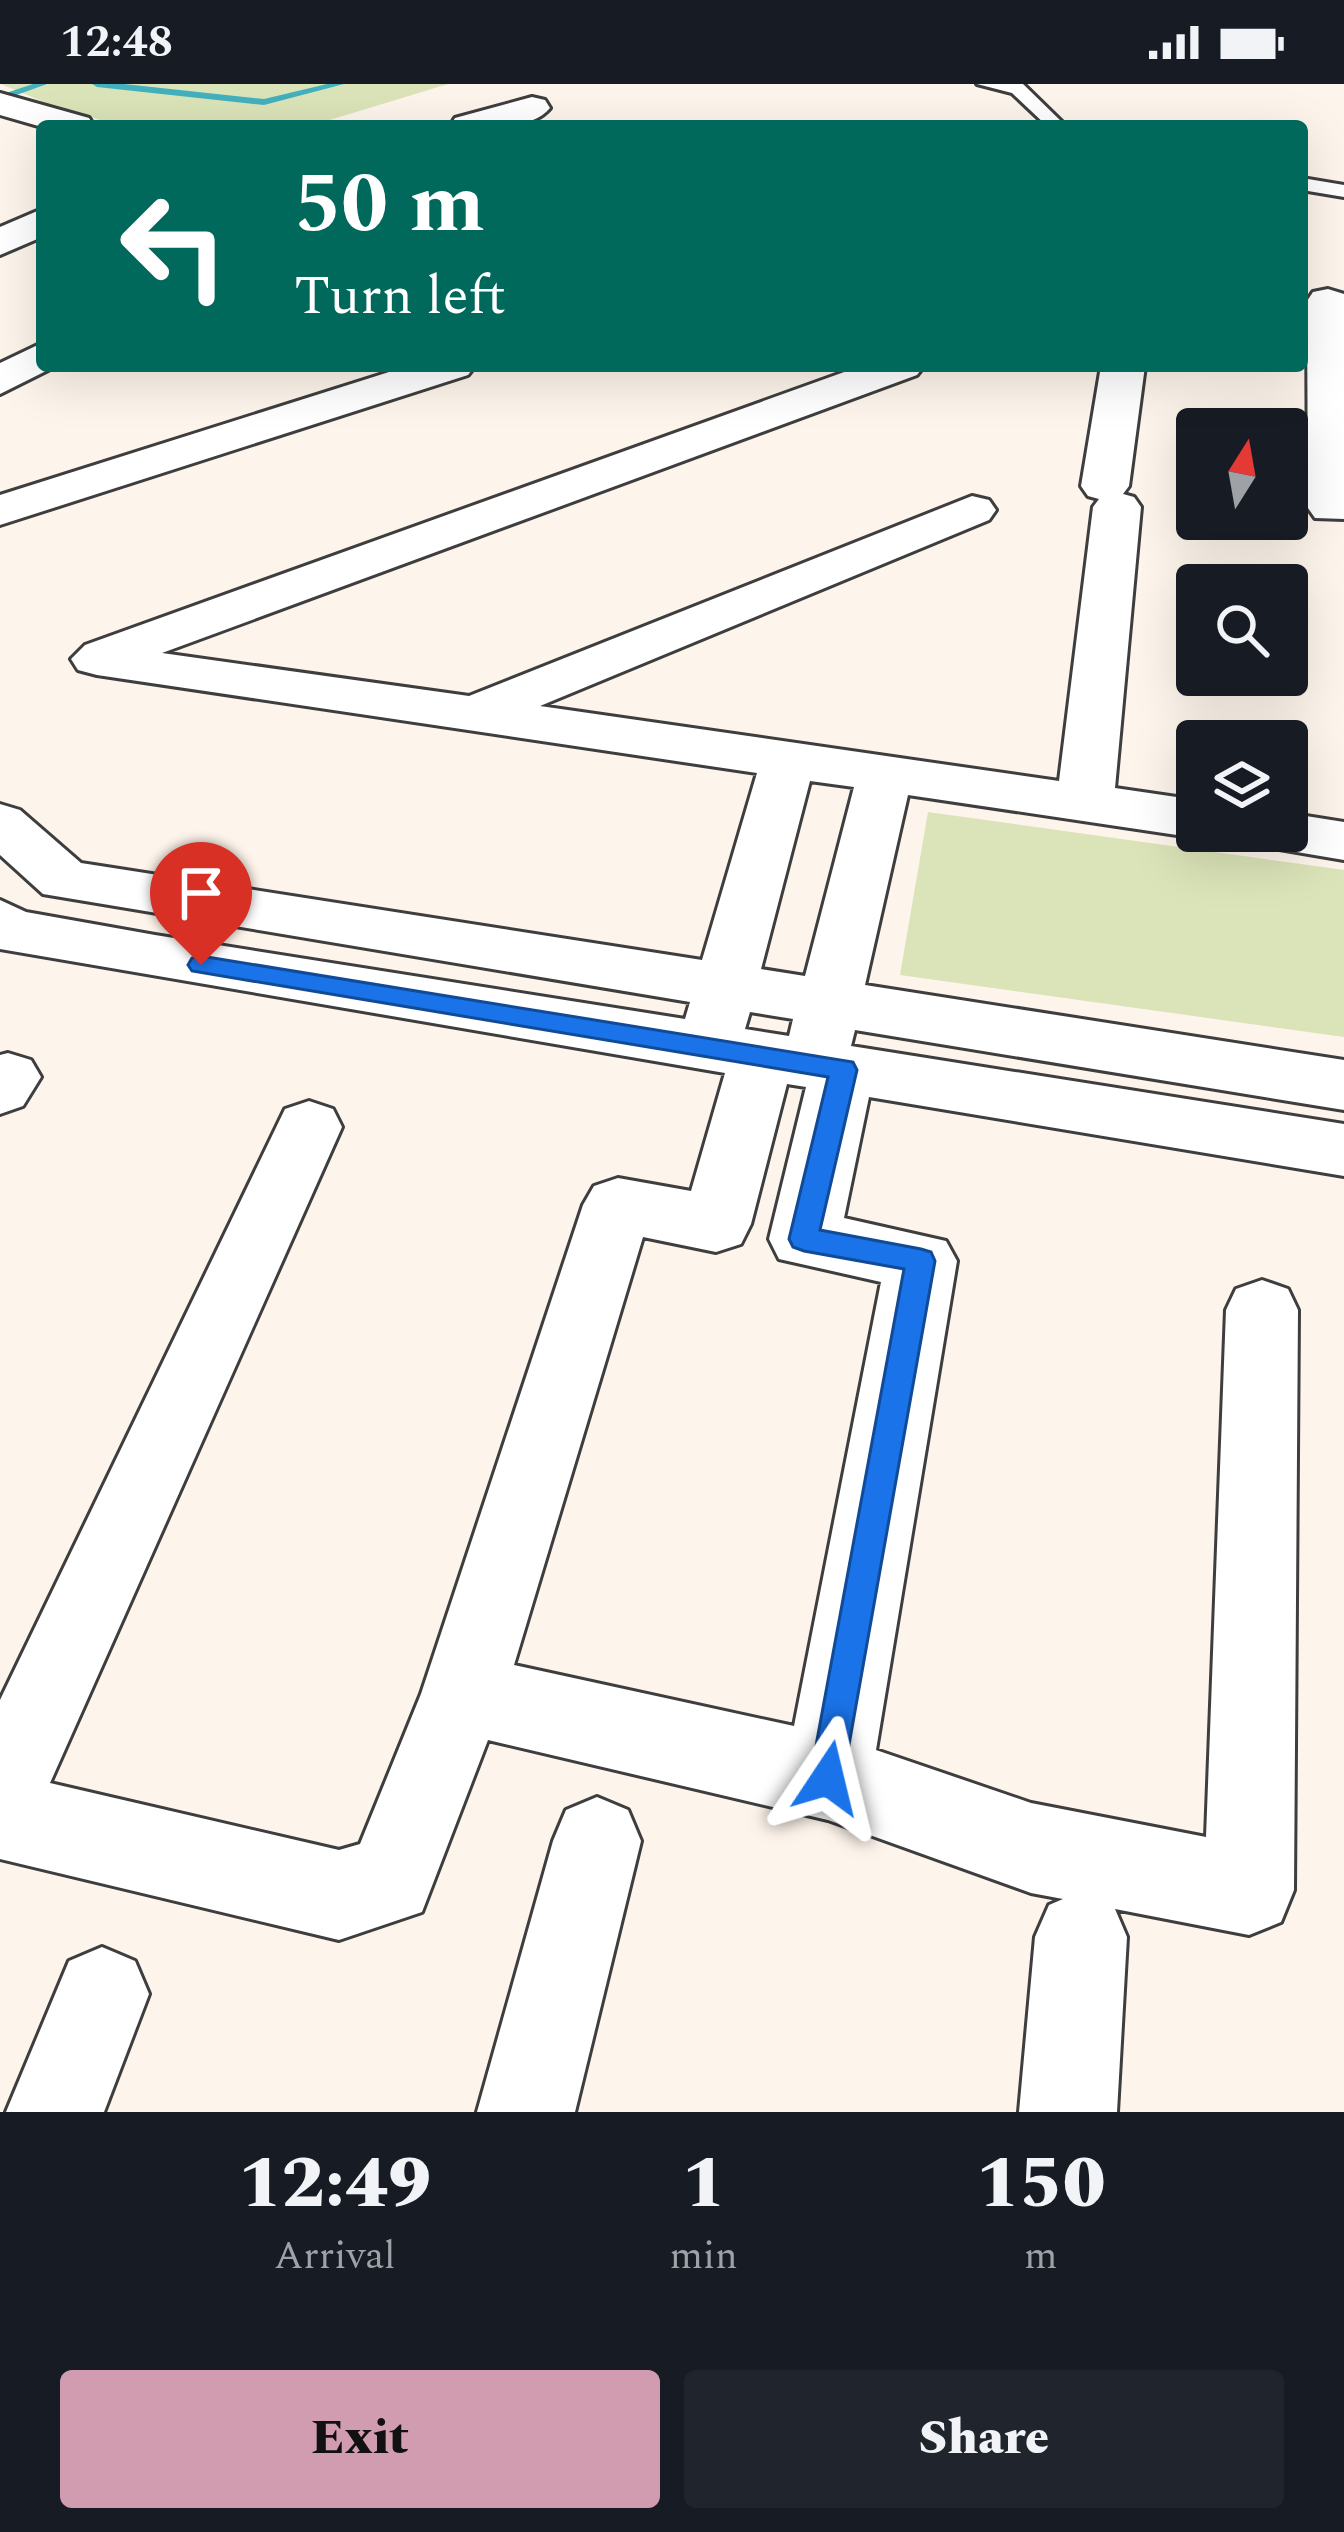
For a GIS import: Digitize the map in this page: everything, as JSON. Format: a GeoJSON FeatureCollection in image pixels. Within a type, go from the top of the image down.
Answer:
{"type":"FeatureCollection","features":[{"type":"Feature","properties":{"kind":"street"},"geometry":{"type":"LineString","coordinates":[[489,120],[532,108]]}},
{"type":"Feature","properties":{"kind":"street"},"geometry":{"type":"LineString","coordinates":[[8,113],[45,120]]}},
{"type":"Feature","properties":{"kind":"street"},"geometry":{"type":"LineString","coordinates":[[0,243],[36,223]]}},
{"type":"Feature","properties":{"kind":"street"},"geometry":{"type":"LineString","coordinates":[[1325,301],[1332,508]]}},
{"type":"Feature","properties":{"kind":"street"},"geometry":{"type":"LineString","coordinates":[[0,381],[36,360]]}},
{"type":"Feature","properties":{"kind":"street"},"geometry":{"type":"LineString","coordinates":[[0,511],[434,372]]}},
{"type":"Feature","properties":{"kind":"street"},"geometry":{"type":"LineString","coordinates":[[886,372],[97,659],[1176,817]]}},
{"type":"Feature","properties":{"kind":"street"},"geometry":{"type":"LineString","coordinates":[[1085,803],[1122,372]]}},
{"type":"Feature","properties":{"kind":"street"},"geometry":{"type":"LineString","coordinates":[[474,714],[972,510]]}},
{"type":"Feature","properties":{"kind":"street"},"geometry":{"type":"LineString","coordinates":[[788,760],[781,1038],[804,1239]]}},
{"type":"Feature","properties":{"kind":"street"},"geometry":{"type":"LineString","coordinates":[[716,1223],[781,1038],[885,774]]}},
{"type":"Feature","properties":{"kind":"street"},"geometry":{"type":"LineString","coordinates":[[0,823],[64,880],[781,1038],[1344,1150]]}},
{"type":"Feature","properties":{"kind":"street"},"geometry":{"type":"LineString","coordinates":[[1308,836],[1344,841]]}},
{"type":"Feature","properties":{"kind":"street"},"geometry":{"type":"LineString","coordinates":[[0,921],[7,930],[155,957],[781,1038],[1344,1085]]}},
{"type":"Feature","properties":{"kind":"street"},"geometry":{"type":"LineString","coordinates":[[0,1795],[309,1126]]}},
{"type":"Feature","properties":{"kind":"street"},"geometry":{"type":"LineString","coordinates":[[0,1816],[339,1895],[390,1880],[463,1694],[618,1205],[921,1261],[828,1778]]}},
{"type":"Feature","properties":{"kind":"street"},"geometry":{"type":"LineString","coordinates":[[463,1694],[828,1778],[1031,1848],[1249,1890],[1262,1310]]}},
{"type":"Feature","properties":{"kind":"street"},"geometry":{"type":"LineString","coordinates":[[526,2112],[597,1840]]}},
{"type":"Feature","properties":{"kind":"street"},"geometry":{"type":"LineString","coordinates":[[1068,2112],[1081,1936]]}},
{"type":"Feature","properties":{"kind":"street"},"geometry":{"type":"LineString","coordinates":[[55,2112],[102,1994]]}},
{"type":"Feature","properties":{"kind":"lane"},"geometry":{"type":"LineString","coordinates":[[986,84],[1017,88],[1051,120]]}},
{"type":"Feature","properties":{"kind":"lane"},"geometry":{"type":"LineString","coordinates":[[1308,185],[1344,190]]}},
{"type":"Feature","properties":{"kind":"green space"},"geometry":{"type":"Polygon","coordinates":[[[1,84],[448,84],[330,120],[101,120],[1,84]]]}},
{"type":"Feature","properties":{"kind":"green space"},"geometry":{"type":"Polygon","coordinates":[[[928,812],[1176,847],[1176,852],[1215,852],[1344,870],[1344,1037],[900,975],[928,812]]]}},
{"type":"Feature","properties":{"kind":"waterway"},"geometry":{"type":"LineString","coordinates":[[0,98],[42,84]]}},
{"type":"Feature","properties":{"kind":"waterway"},"geometry":{"type":"LineString","coordinates":[[97,84],[264,102],[339,84]]}},
{"type":"Feature","properties":{"kind":"route"},"geometry":{"type":"LineString","coordinates":[[201,965],[843,1070],[804,1239],[921,1261],[828,1778]]}}]}
